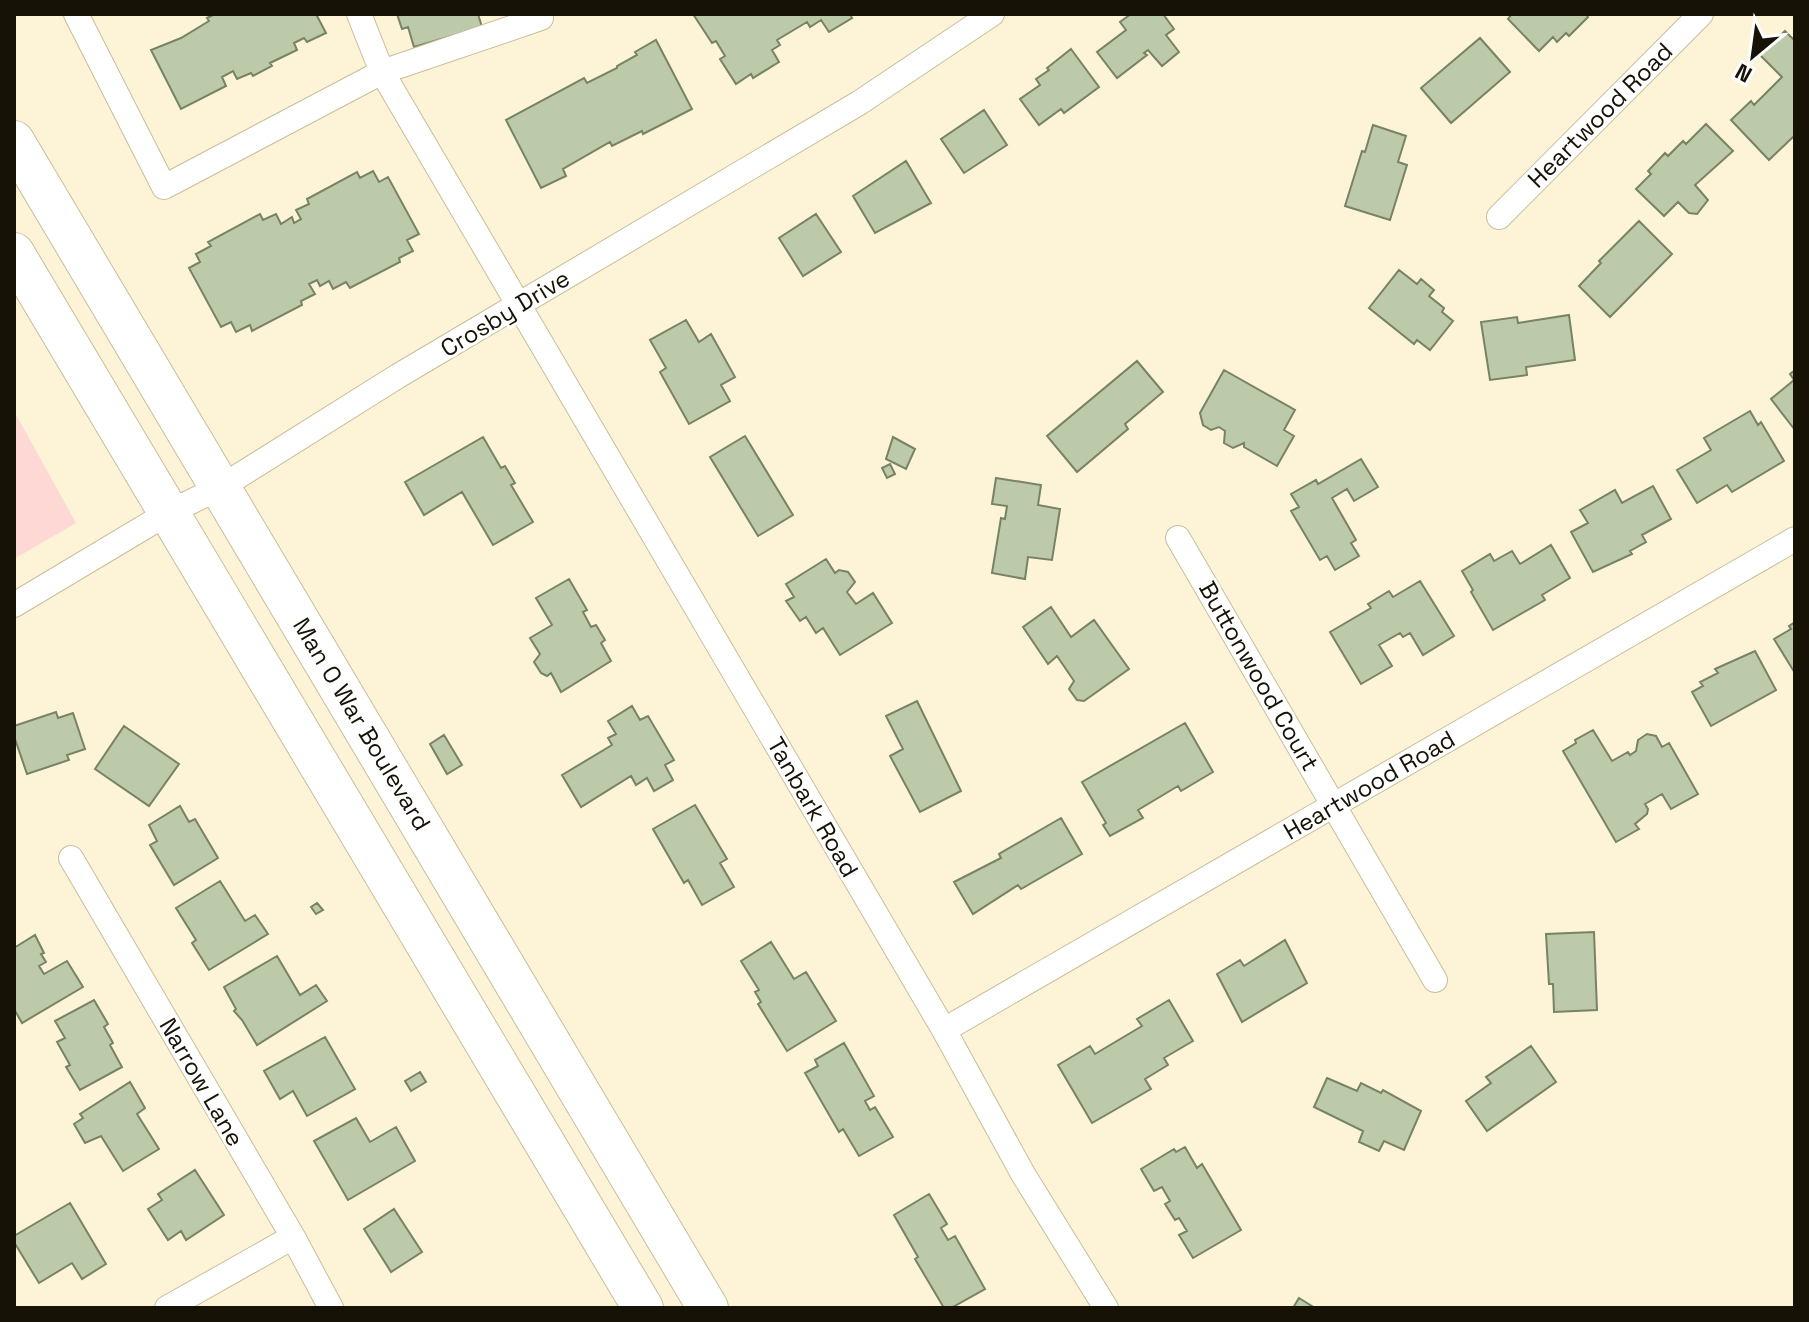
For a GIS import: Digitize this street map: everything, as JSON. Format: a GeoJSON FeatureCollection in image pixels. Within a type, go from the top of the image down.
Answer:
{"type":"FeatureCollection","features":[{"type":"Feature","properties":{"kind":"main road","name":"Man O War Boulevard"},"geometry":{"type":"LineString","coordinates":[[14,141],[708,1308]]}},
{"type":"Feature","properties":{"kind":"main road"},"geometry":{"type":"LineString","coordinates":[[14,253],[643,1308]]}},
{"type":"Feature","properties":{"kind":"street"},"geometry":{"type":"LineString","coordinates":[[76,14],[164,187],[382,72],[543,15]]}},
{"type":"Feature","properties":{"kind":"street","name":"Tanbark Road"},"geometry":{"type":"LineString","coordinates":[[359,14],[382,72],[944,1030],[1023,1174],[1106,1308]]}},
{"type":"Feature","properties":{"kind":"street","name":"Crosby Drive"},"geometry":{"type":"LineString","coordinates":[[14,605],[168,513],[221,487],[398,376],[859,103],[992,14]]}},
{"type":"Feature","properties":{"kind":"street","name":"Heartwood Road"},"geometry":{"type":"LineString","coordinates":[[1499,217],[1701,14]]}},
{"type":"Feature","properties":{"kind":"street","name":"Buttonwood Court"},"geometry":{"type":"LineString","coordinates":[[1178,538],[1435,980]]}},
{"type":"Feature","properties":{"kind":"street","name":"Heartwood Road"},"geometry":{"type":"LineString","coordinates":[[944,1030],[1795,539]]}},
{"type":"Feature","properties":{"kind":"street","name":"Narrow Lane"},"geometry":{"type":"LineString","coordinates":[[71,858],[293,1237],[331,1308]]}},
{"type":"Feature","properties":{"kind":"street"},"geometry":{"type":"LineString","coordinates":[[167,1308],[293,1237]]}},
{"type":"Feature","properties":{"kind":"shaded area"},"geometry":{"type":"Polygon","coordinates":[[[14,411],[76,523],[14,559],[14,411]]]}},
{"type":"Feature","properties":{"kind":"building"},"geometry":{"type":"Polygon","coordinates":[[[215,14],[316,14],[326,33],[307,42],[304,38],[294,43],[297,50],[270,63],[272,66],[253,76],[251,73],[237,79],[233,71],[222,77],[226,86],[181,109],[151,50],[181,38],[215,14]]]}},
{"type":"Feature","properties":{"kind":"building"},"geometry":{"type":"Polygon","coordinates":[[[397,14],[478,14],[482,27],[414,47],[408,27],[402,29],[397,14]]]}},
{"type":"Feature","properties":{"kind":"building"},"geometry":{"type":"Polygon","coordinates":[[[693,14],[850,14],[852,18],[829,32],[821,20],[810,27],[807,22],[777,40],[780,45],[772,50],[779,62],[753,78],[751,74],[736,84],[720,59],[725,56],[716,41],[712,43],[693,14]]]}},
{"type":"Feature","properties":{"kind":"building"},"geometry":{"type":"Polygon","coordinates":[[[1131,14],[1163,14],[1174,29],[1166,35],[1179,52],[1162,66],[1148,50],[1144,53],[1147,55],[1117,78],[1097,52],[1126,30],[1120,22],[1131,14]]]}},
{"type":"Feature","properties":{"kind":"building"},"geometry":{"type":"Polygon","coordinates":[[[1512,14],[1586,14],[1588,17],[1569,36],[1566,33],[1557,42],[1553,37],[1539,51],[1508,19],[1512,14]]]}},
{"type":"Feature","properties":{"kind":"building"},"geometry":{"type":"Polygon","coordinates":[[[1785,31],[1795,41],[1795,135],[1769,160],[1731,120],[1751,101],[1754,105],[1782,77],[1760,55],[1785,31]]]}},
{"type":"Feature","properties":{"kind":"building"},"geometry":{"type":"Polygon","coordinates":[[[1480,38],[1510,72],[1451,123],[1421,88],[1480,38]]]}},
{"type":"Feature","properties":{"kind":"building"},"geometry":{"type":"Polygon","coordinates":[[[656,40],[692,109],[643,134],[642,131],[612,146],[610,142],[563,169],[566,176],[541,188],[506,120],[584,78],[587,83],[617,68],[637,55],[635,52],[656,40]]]}},
{"type":"Feature","properties":{"kind":"building"},"geometry":{"type":"Polygon","coordinates":[[[1071,49],[1099,87],[1064,113],[1061,109],[1039,125],[1020,99],[1040,85],[1036,79],[1071,49]]]}},
{"type":"Feature","properties":{"kind":"building"},"geometry":{"type":"Polygon","coordinates":[[[984,110],[1007,145],[964,173],[941,139],[984,110]]]}},
{"type":"Feature","properties":{"kind":"building"},"geometry":{"type":"Polygon","coordinates":[[[1706,124],[1733,151],[1695,185],[1708,200],[1697,214],[1689,213],[1678,202],[1664,216],[1636,189],[1665,153],[1668,156],[1683,141],[1686,144],[1706,124]]]}},
{"type":"Feature","properties":{"kind":"building"},"geometry":{"type":"Polygon","coordinates":[[[1373,125],[1406,136],[1398,162],[1407,165],[1390,220],[1345,206],[1373,125]]]}},
{"type":"Feature","properties":{"kind":"building"},"geometry":{"type":"Polygon","coordinates":[[[906,161],[931,203],[875,233],[853,196],[906,161]]]}},
{"type":"Feature","properties":{"kind":"building"},"geometry":{"type":"Polygon","coordinates":[[[373,171],[379,182],[388,177],[419,234],[407,240],[413,251],[399,258],[400,262],[350,288],[346,282],[333,289],[329,281],[320,286],[317,280],[309,284],[315,294],[301,301],[302,305],[252,331],[250,325],[236,332],[231,322],[221,327],[189,268],[200,262],[196,254],[211,246],[208,242],[260,214],[263,220],[276,214],[281,224],[292,217],[294,223],[301,219],[296,210],[309,204],[307,199],[357,172],[360,178],[373,171]]]}},
{"type":"Feature","properties":{"kind":"building"},"geometry":{"type":"Polygon","coordinates":[[[816,214],[841,252],[803,276],[779,238],[816,214]]]}},
{"type":"Feature","properties":{"kind":"building"},"geometry":{"type":"Polygon","coordinates":[[[1639,221],[1672,254],[1610,317],[1579,286],[1639,221]]]}},
{"type":"Feature","properties":{"kind":"building"},"geometry":{"type":"Polygon","coordinates":[[[1399,270],[1417,284],[1421,279],[1434,290],[1429,296],[1444,308],[1442,312],[1453,321],[1430,350],[1417,340],[1414,344],[1369,308],[1399,270]]]}},
{"type":"Feature","properties":{"kind":"building"},"geometry":{"type":"Polygon","coordinates":[[[1569,315],[1575,360],[1526,367],[1527,375],[1490,380],[1481,322],[1517,317],[1518,323],[1569,315]]]}},
{"type":"Feature","properties":{"kind":"building"},"geometry":{"type":"Polygon","coordinates":[[[686,320],[699,342],[711,334],[735,377],[721,385],[730,401],[689,424],[660,372],[666,368],[650,340],[686,320]]]}},
{"type":"Feature","properties":{"kind":"building"},"geometry":{"type":"Polygon","coordinates":[[[1137,361],[1163,392],[1125,424],[1128,429],[1077,472],[1047,436],[1137,361]]]}},
{"type":"Feature","properties":{"kind":"building"},"geometry":{"type":"Polygon","coordinates":[[[1224,370],[1295,410],[1284,430],[1294,436],[1277,466],[1244,447],[1244,443],[1233,448],[1224,443],[1225,431],[1219,427],[1211,430],[1203,425],[1200,413],[1224,370]]]}},
{"type":"Feature","properties":{"kind":"building"},"geometry":{"type":"Polygon","coordinates":[[[1795,370],[1795,430],[1771,399],[1794,380],[1790,374],[1795,370]]]}},
{"type":"Feature","properties":{"kind":"building"},"geometry":{"type":"Polygon","coordinates":[[[1750,411],[1758,425],[1761,422],[1784,461],[1732,492],[1727,485],[1697,503],[1677,470],[1711,450],[1704,438],[1750,411]]]}},
{"type":"Feature","properties":{"kind":"building"},"geometry":{"type":"Polygon","coordinates":[[[745,436],[793,515],[758,536],[710,457],[745,436]]]}},
{"type":"Feature","properties":{"kind":"building"},"geometry":{"type":"Polygon","coordinates":[[[483,437],[501,468],[505,466],[515,483],[511,485],[533,522],[493,545],[462,492],[424,515],[405,482],[483,437]]]}},
{"type":"Feature","properties":{"kind":"building"},"geometry":{"type":"Polygon","coordinates":[[[893,437],[915,449],[906,469],[886,459],[893,437]]]}},
{"type":"Feature","properties":{"kind":"building"},"geometry":{"type":"Polygon","coordinates":[[[1361,459],[1378,487],[1354,501],[1347,489],[1332,498],[1356,540],[1351,543],[1359,556],[1335,570],[1327,556],[1320,560],[1291,511],[1299,507],[1291,494],[1316,480],[1318,484],[1361,459]]]}},
{"type":"Feature","properties":{"kind":"building"},"geometry":{"type":"Polygon","coordinates":[[[890,464],[895,474],[887,478],[882,468],[890,464]]]}},
{"type":"Feature","properties":{"kind":"building"},"geometry":{"type":"Polygon","coordinates":[[[996,478],[1041,485],[1038,505],[1060,509],[1052,560],[1028,557],[1025,579],[992,573],[1001,518],[1005,519],[1007,506],[992,504],[996,478]]]}},
{"type":"Feature","properties":{"kind":"building"},"geometry":{"type":"Polygon","coordinates":[[[1653,486],[1671,519],[1642,535],[1646,542],[1630,551],[1632,554],[1593,572],[1571,532],[1588,523],[1580,510],[1615,490],[1622,503],[1653,486]]]}},
{"type":"Feature","properties":{"kind":"building"},"geometry":{"type":"Polygon","coordinates":[[[1551,545],[1570,578],[1542,595],[1545,600],[1493,630],[1462,571],[1490,554],[1494,561],[1512,551],[1520,564],[1551,545]]]}},
{"type":"Feature","properties":{"kind":"building"},"geometry":{"type":"Polygon","coordinates":[[[826,559],[835,573],[839,570],[848,572],[855,582],[847,592],[856,604],[873,593],[892,623],[840,655],[823,628],[816,633],[806,617],[800,621],[786,601],[794,597],[786,584],[826,559]]]}},
{"type":"Feature","properties":{"kind":"building"},"geometry":{"type":"Polygon","coordinates":[[[569,579],[587,610],[583,612],[591,627],[596,625],[605,640],[601,643],[611,661],[561,692],[551,673],[547,676],[541,673],[534,662],[540,654],[530,638],[552,625],[536,598],[569,579]]]}},
{"type":"Feature","properties":{"kind":"building"},"geometry":{"type":"Polygon","coordinates":[[[1420,581],[1454,636],[1423,655],[1410,633],[1403,637],[1400,633],[1379,645],[1392,666],[1361,684],[1330,632],[1371,608],[1368,604],[1389,591],[1393,597],[1420,581]]]}},
{"type":"Feature","properties":{"kind":"building"},"geometry":{"type":"Polygon","coordinates":[[[1051,607],[1071,637],[1094,620],[1129,669],[1084,701],[1077,700],[1069,689],[1074,681],[1057,656],[1048,664],[1023,627],[1051,607]]]}},
{"type":"Feature","properties":{"kind":"building"},"geometry":{"type":"Polygon","coordinates":[[[1795,622],[1793,670],[1774,639],[1791,629],[1789,626],[1795,622]]]}},
{"type":"Feature","properties":{"kind":"building"},"geometry":{"type":"Polygon","coordinates":[[[1755,651],[1776,690],[1711,726],[1692,692],[1703,686],[1700,682],[1718,673],[1715,669],[1755,651]]]}},
{"type":"Feature","properties":{"kind":"building"},"geometry":{"type":"Polygon","coordinates":[[[917,701],[961,791],[920,812],[890,756],[903,749],[886,716],[917,701]]]}},
{"type":"Feature","properties":{"kind":"building"},"geometry":{"type":"Polygon","coordinates":[[[632,706],[640,720],[648,716],[674,760],[665,765],[673,780],[654,791],[647,778],[636,785],[631,776],[581,807],[562,775],[612,745],[608,738],[616,734],[608,721],[632,706]]]}},
{"type":"Feature","properties":{"kind":"building"},"geometry":{"type":"Polygon","coordinates":[[[56,712],[58,718],[73,713],[85,749],[67,755],[69,760],[27,774],[14,736],[14,726],[56,712]]]}},
{"type":"Feature","properties":{"kind":"building"},"geometry":{"type":"Polygon","coordinates":[[[1185,723],[1213,772],[1181,791],[1178,786],[1138,810],[1143,818],[1110,836],[1103,825],[1106,823],[1082,782],[1185,723]]]}},
{"type":"Feature","properties":{"kind":"building"},"geometry":{"type":"Polygon","coordinates":[[[124,726],[179,764],[149,806],[95,769],[124,726]]]}},
{"type":"Feature","properties":{"kind":"building"},"geometry":{"type":"Polygon","coordinates":[[[1593,730],[1612,761],[1636,751],[1638,740],[1647,734],[1656,736],[1662,747],[1669,743],[1698,794],[1671,809],[1662,794],[1645,804],[1647,814],[1635,824],[1639,829],[1616,842],[1563,751],[1593,730]]]}},
{"type":"Feature","properties":{"kind":"building"},"geometry":{"type":"Polygon","coordinates":[[[444,735],[462,765],[447,774],[430,744],[444,735]]]}},
{"type":"Feature","properties":{"kind":"building"},"geometry":{"type":"Polygon","coordinates":[[[695,805],[727,859],[720,863],[734,887],[702,905],[688,880],[684,883],[653,829],[695,805]]]}},
{"type":"Feature","properties":{"kind":"building"},"geometry":{"type":"Polygon","coordinates":[[[180,806],[189,822],[195,819],[218,858],[174,885],[150,845],[157,841],[149,825],[180,806]]]}},
{"type":"Feature","properties":{"kind":"building"},"geometry":{"type":"Polygon","coordinates":[[[1061,818],[1082,854],[1021,889],[1018,885],[973,914],[954,882],[1001,858],[999,854],[1061,818]]]}},
{"type":"Feature","properties":{"kind":"building"},"geometry":{"type":"Polygon","coordinates":[[[220,881],[245,921],[255,915],[268,934],[209,970],[192,943],[196,940],[176,908],[220,881]]]}},
{"type":"Feature","properties":{"kind":"building"},"geometry":{"type":"Polygon","coordinates":[[[317,903],[323,910],[316,914],[311,907],[317,903]]]}},
{"type":"Feature","properties":{"kind":"building"},"geometry":{"type":"Polygon","coordinates":[[[1594,932],[1597,1010],[1554,1012],[1546,934],[1594,932]]]}},
{"type":"Feature","properties":{"kind":"building"},"geometry":{"type":"Polygon","coordinates":[[[35,935],[44,953],[41,954],[46,962],[39,966],[44,974],[67,961],[83,987],[22,1023],[14,1009],[14,948],[35,935]]]}},
{"type":"Feature","properties":{"kind":"building"},"geometry":{"type":"Polygon","coordinates":[[[1285,940],[1307,983],[1242,1022],[1217,974],[1240,960],[1244,966],[1285,940]]]}},
{"type":"Feature","properties":{"kind":"building"},"geometry":{"type":"Polygon","coordinates":[[[771,942],[794,979],[806,972],[836,1021],[787,1051],[758,1004],[761,1002],[755,992],[759,990],[741,961],[771,942]]]}},
{"type":"Feature","properties":{"kind":"building"},"geometry":{"type":"Polygon","coordinates":[[[277,956],[300,995],[316,985],[327,1001],[257,1045],[234,1011],[236,1009],[224,987],[277,956]]]}},
{"type":"Feature","properties":{"kind":"building"},"geometry":{"type":"Polygon","coordinates":[[[94,1000],[108,1024],[104,1027],[122,1067],[80,1090],[66,1067],[70,1065],[57,1042],[65,1038],[55,1021],[94,1000]]]}},
{"type":"Feature","properties":{"kind":"building"},"geometry":{"type":"Polygon","coordinates":[[[1169,1000],[1193,1041],[1164,1058],[1168,1065],[1145,1079],[1151,1089],[1092,1123],[1058,1065],[1090,1046],[1095,1054],[1142,1026],[1137,1019],[1169,1000]]]}},
{"type":"Feature","properties":{"kind":"building"},"geometry":{"type":"Polygon","coordinates":[[[325,1037],[355,1089],[307,1116],[293,1091],[280,1099],[264,1071],[325,1037]]]}},
{"type":"Feature","properties":{"kind":"building"},"geometry":{"type":"Polygon","coordinates":[[[844,1043],[874,1096],[865,1101],[870,1110],[875,1107],[893,1137],[859,1156],[843,1129],[839,1132],[805,1073],[818,1066],[815,1060],[844,1043]]]}},
{"type":"Feature","properties":{"kind":"building"},"geometry":{"type":"Polygon","coordinates":[[[1531,1046],[1556,1082],[1487,1131],[1466,1101],[1491,1083],[1486,1077],[1531,1046]]]}},
{"type":"Feature","properties":{"kind":"building"},"geometry":{"type":"Polygon","coordinates":[[[420,1072],[426,1082],[411,1091],[405,1081],[420,1072]]]}},
{"type":"Feature","properties":{"kind":"building"},"geometry":{"type":"Polygon","coordinates":[[[1327,1078],[1357,1091],[1361,1083],[1381,1093],[1383,1090],[1421,1111],[1404,1150],[1384,1141],[1379,1151],[1359,1142],[1363,1131],[1314,1107],[1327,1078]]]}},
{"type":"Feature","properties":{"kind":"building"},"geometry":{"type":"Polygon","coordinates":[[[130,1082],[145,1108],[137,1114],[159,1149],[123,1171],[101,1136],[85,1143],[74,1124],[83,1118],[80,1114],[130,1082]]]}},
{"type":"Feature","properties":{"kind":"building"},"geometry":{"type":"Polygon","coordinates":[[[356,1118],[370,1142],[396,1127],[415,1161],[348,1200],[314,1141],[356,1118]]]}},
{"type":"Feature","properties":{"kind":"building"},"geometry":{"type":"Polygon","coordinates":[[[1185,1147],[1197,1168],[1202,1164],[1241,1230],[1193,1258],[1179,1235],[1187,1231],[1165,1204],[1170,1201],[1162,1187],[1154,1191],[1141,1169],[1174,1149],[1176,1152],[1185,1147]]]}},
{"type":"Feature","properties":{"kind":"building"},"geometry":{"type":"Polygon","coordinates":[[[195,1170],[224,1215],[186,1240],[181,1231],[168,1240],[148,1209],[162,1200],[158,1194],[195,1170]]]}},
{"type":"Feature","properties":{"kind":"building"},"geometry":{"type":"Polygon","coordinates":[[[929,1194],[947,1224],[941,1228],[948,1240],[955,1236],[985,1289],[951,1308],[944,1308],[894,1215],[929,1194]]]}},
{"type":"Feature","properties":{"kind":"building"},"geometry":{"type":"Polygon","coordinates":[[[70,1203],[106,1264],[82,1279],[72,1263],[39,1283],[14,1242],[14,1236],[70,1203]]]}},
{"type":"Feature","properties":{"kind":"building"},"geometry":{"type":"Polygon","coordinates":[[[394,1209],[422,1252],[391,1272],[364,1229],[394,1209]]]}},
{"type":"Feature","properties":{"kind":"building"},"geometry":{"type":"Polygon","coordinates":[[[1299,1298],[1315,1308],[1293,1308],[1299,1298]]]}}]}
